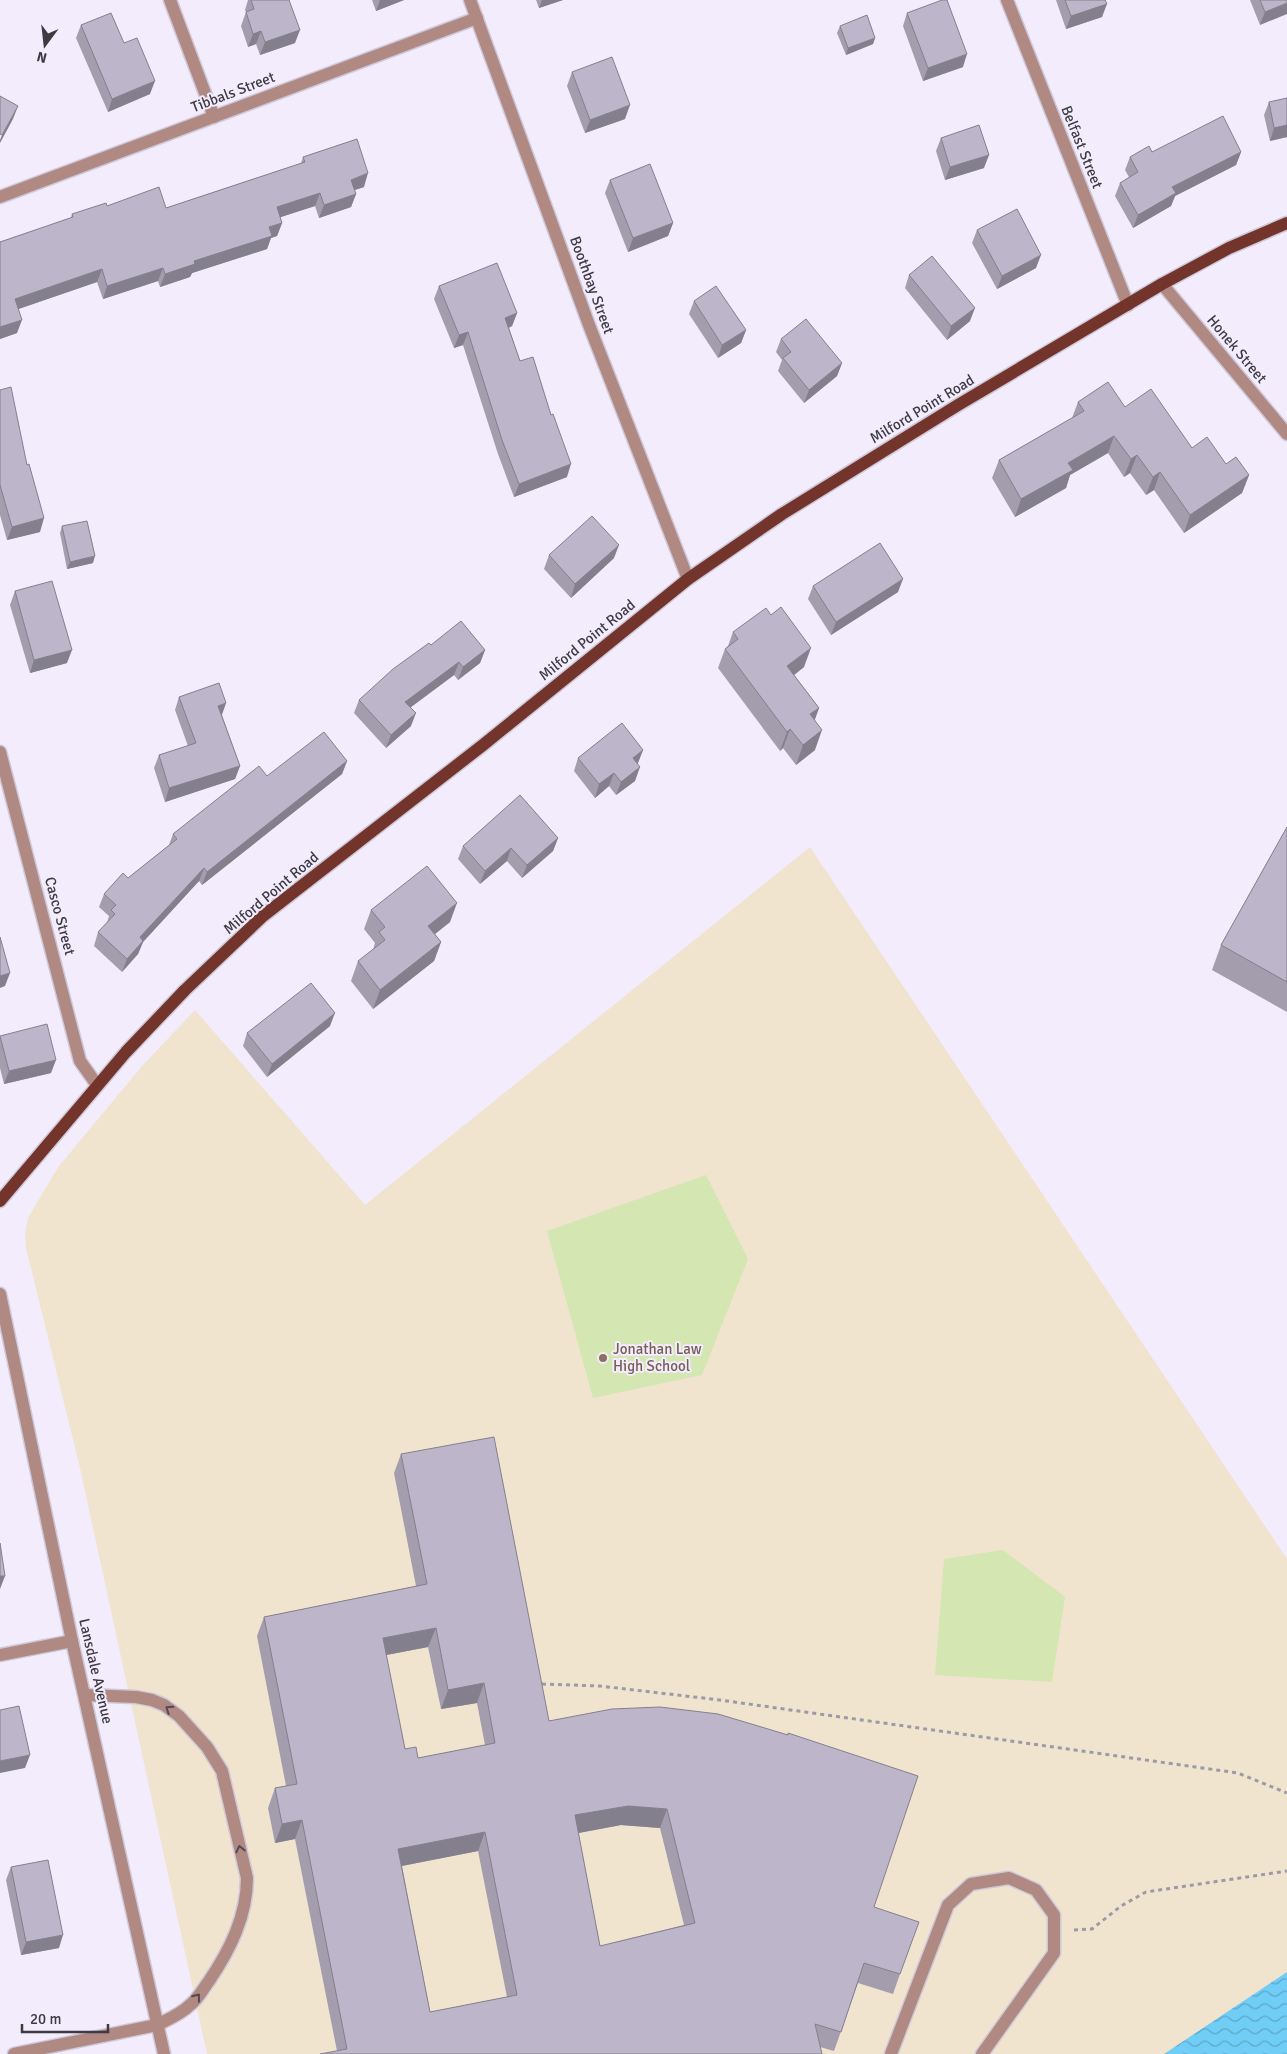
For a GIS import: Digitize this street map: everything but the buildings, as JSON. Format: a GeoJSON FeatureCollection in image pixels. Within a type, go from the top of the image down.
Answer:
{"type":"FeatureCollection","features":[{"type":"Feature","properties":{"kind":"main road","name":"Milford Point Road"},"geometry":{"type":"LineString","coordinates":[[0,1201],[97,1085],[185,990],[263,916],[483,745],[688,579],[782,514],[958,405],[1162,284],[1229,248],[1287,223]]}},
{"type":"Feature","properties":{"kind":"street"},"geometry":{"type":"LineString","coordinates":[[170,0],[214,117]]}},
{"type":"Feature","properties":{"kind":"street","name":"Boothbay Street"},"geometry":{"type":"LineString","coordinates":[[470,0],[590,325],[688,579]]}},
{"type":"Feature","properties":{"kind":"street","name":"Belfast Street"},"geometry":{"type":"LineString","coordinates":[[1007,0],[1128,305]]}},
{"type":"Feature","properties":{"kind":"street","name":"Tibbals Street"},"geometry":{"type":"LineString","coordinates":[[0,197],[477,18]]}},
{"type":"Feature","properties":{"kind":"street","name":"Honek Street"},"geometry":{"type":"LineString","coordinates":[[1162,284],[1287,434]]}},
{"type":"Feature","properties":{"kind":"street","name":"Casco Street"},"geometry":{"type":"LineString","coordinates":[[0,752],[80,1061],[97,1085]]}},
{"type":"Feature","properties":{"kind":"street","name":"Lansdale Avenue"},"geometry":{"type":"LineString","coordinates":[[0,1294],[72,1641],[164,2054]]}},
{"type":"Feature","properties":{"kind":"street"},"geometry":{"type":"LineString","coordinates":[[0,1655],[72,1641]]}},
{"type":"Feature","properties":{"kind":"street"},"geometry":{"type":"LineString","coordinates":[[14,2054],[157,2025],[178,2014],[191,2005],[226,1956],[244,1912],[247,1896],[247,1878],[222,1771],[207,1747],[179,1716],[164,1705],[136,1696],[85,1695]]}},
{"type":"Feature","properties":{"kind":"street"},"geometry":{"type":"LineString","coordinates":[[891,2054],[948,1905],[971,1884],[1009,1878],[1036,1890],[1054,1914],[1054,1953],[982,2054]]}},
{"type":"Feature","properties":{"kind":"path"},"geometry":{"type":"LineString","coordinates":[[542,1684],[600,1686],[720,1700],[1238,1773],[1287,1793]]}},
{"type":"Feature","properties":{"kind":"path"},"geometry":{"type":"LineString","coordinates":[[1054,1930],[1092,1929],[1122,1906],[1146,1892],[1287,1871]]}},
{"type":"Feature","properties":{"kind":"shaded area","name":"Jonathan Law High School"},"geometry":{"type":"Polygon","coordinates":[[[810,847],[1287,1559],[1287,2054],[207,2054],[80,1468],[26,1248],[25,1233],[28,1218],[59,1166],[143,1065],[195,1010],[365,1205],[810,847]]]}},
{"type":"Feature","properties":{"kind":"green space"},"geometry":{"type":"Polygon","coordinates":[[[706,1175],[748,1259],[702,1375],[593,1398],[547,1231],[706,1175]]]}},
{"type":"Feature","properties":{"kind":"green space"},"geometry":{"type":"Polygon","coordinates":[[[1003,1550],[1065,1597],[1052,1682],[935,1675],[944,1559],[1003,1550]]]}},
{"type":"Feature","properties":{"kind":"water"},"geometry":{"type":"Polygon","coordinates":[[[1287,1972],[1287,2054],[1164,2054],[1287,1972]]]}},
{"type":"Feature","properties":{"kind":"place","name":"Jonathan Law High School"},"geometry":{"type":"Point","coordinates":[603,1358]}}]}
